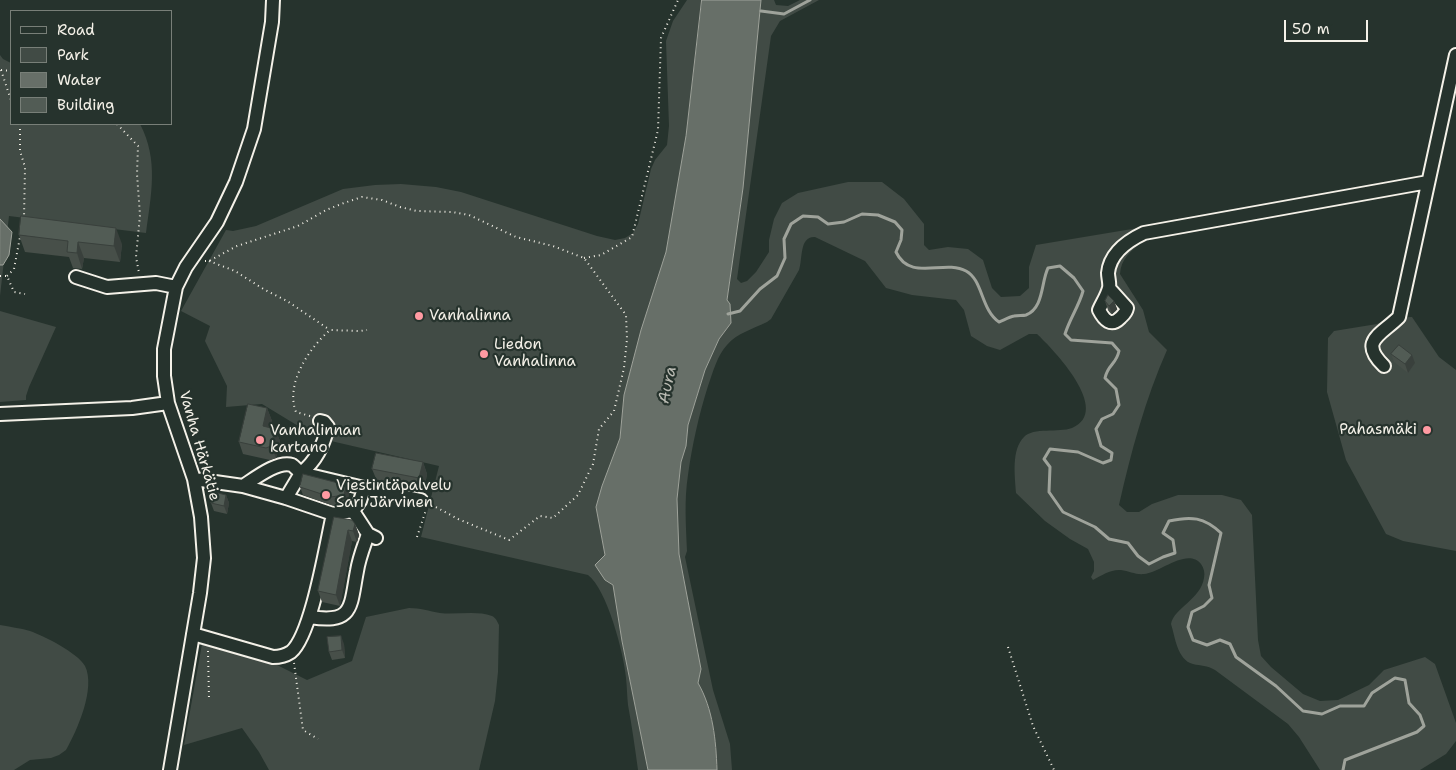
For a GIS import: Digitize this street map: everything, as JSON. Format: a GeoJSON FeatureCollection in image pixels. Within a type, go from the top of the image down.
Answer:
{"type":"FeatureCollection","features":[{"type":"Feature","properties":{"kind":"street","name":"Vanha Härkätie"},"geometry":{"type":"LineString","coordinates":[[170,770],[204,558],[201,518],[194,479],[168,402],[164,376],[164,349],[176,287],[190,260],[220,214],[236,182],[254,129],[272,22],[273,0]]}},
{"type":"Feature","properties":{"kind":"street"},"geometry":{"type":"LineString","coordinates":[[1384,366],[1374,356],[1372,346],[1375,338],[1399,317],[1456,55]]}},
{"type":"Feature","properties":{"kind":"street"},"geometry":{"type":"LineString","coordinates":[[1109,288],[1108,273],[1112,258],[1131,239],[1144,234],[1428,182]]}},
{"type":"Feature","properties":{"kind":"street"},"geometry":{"type":"LineString","coordinates":[[76,277],[108,287],[156,283],[176,287]]}},
{"type":"Feature","properties":{"kind":"street"},"geometry":{"type":"LineString","coordinates":[[0,414],[132,408],[168,402]]}},
{"type":"Feature","properties":{"kind":"street"},"geometry":{"type":"LineString","coordinates":[[286,498],[301,473],[311,465],[323,444],[328,427],[324,422],[320,421]]}},
{"type":"Feature","properties":{"kind":"street"},"geometry":{"type":"LineString","coordinates":[[243,486],[282,464],[292,465],[301,473],[421,500]]}},
{"type":"Feature","properties":{"kind":"street"},"geometry":{"type":"LineString","coordinates":[[194,479],[243,486],[333,514],[353,511],[360,501],[364,488]]}},
{"type":"Feature","properties":{"kind":"street"},"geometry":{"type":"LineString","coordinates":[[310,617],[328,620],[338,618],[352,604],[357,568],[372,536],[353,511]]}},
{"type":"Feature","properties":{"kind":"street"},"geometry":{"type":"LineString","coordinates":[[193,634],[273,657],[282,657],[292,651],[296,647],[310,617],[333,514]]}},
{"type":"Feature","properties":{"kind":"path"},"geometry":{"type":"LineString","coordinates":[[210,261],[237,246],[298,226],[326,210],[362,197],[382,200],[400,208],[417,211],[452,212],[469,215],[516,237],[554,246],[584,258],[602,256],[632,238],[658,130],[661,38],[678,0]]}},
{"type":"Feature","properties":{"kind":"path"},"geometry":{"type":"LineString","coordinates":[[0,70],[10,97]]}},
{"type":"Feature","properties":{"kind":"path"},"geometry":{"type":"LineString","coordinates":[[20,125],[20,151],[25,166],[24,226]]}},
{"type":"Feature","properties":{"kind":"path"},"geometry":{"type":"LineString","coordinates":[[118,125],[138,146],[137,174],[140,215],[136,257],[140,285]]}},
{"type":"Feature","properties":{"kind":"path"},"geometry":{"type":"LineString","coordinates":[[0,276],[7,276],[14,269],[16,250],[21,234]]}},
{"type":"Feature","properties":{"kind":"path"},"geometry":{"type":"LineString","coordinates":[[417,537],[428,503],[458,519],[509,540],[540,516],[553,518],[578,495],[593,464],[599,429],[614,411],[624,368],[627,339],[626,315],[584,258]]}},
{"type":"Feature","properties":{"kind":"path"},"geometry":{"type":"LineString","coordinates":[[190,260],[210,261],[234,271],[287,301],[330,330],[368,330]]}},
{"type":"Feature","properties":{"kind":"path"},"geometry":{"type":"LineString","coordinates":[[7,276],[14,292],[25,294]]}},
{"type":"Feature","properties":{"kind":"path"},"geometry":{"type":"LineString","coordinates":[[320,421],[296,412],[292,399],[300,367],[313,348],[330,330]]}},
{"type":"Feature","properties":{"kind":"path"},"geometry":{"type":"LineString","coordinates":[[208,638],[209,700]]}},
{"type":"Feature","properties":{"kind":"path"},"geometry":{"type":"LineString","coordinates":[[1008,647],[1033,726],[1054,770]]}},
{"type":"Feature","properties":{"kind":"path"},"geometry":{"type":"LineString","coordinates":[[292,651],[303,730],[318,739]]}},
{"type":"Feature","properties":{"kind":"green space"},"geometry":{"type":"Polygon","coordinates":[[[687,0],[702,0],[686,136],[666,252],[641,330],[624,395],[620,438],[596,507],[605,555],[605,579],[613,585],[622,641],[648,770],[638,770],[628,705],[625,667],[608,607],[595,582],[588,575],[421,537],[439,466],[318,438],[262,404],[226,407],[227,386],[205,341],[210,326],[181,311],[226,230],[233,231],[256,226],[343,189],[401,184],[436,187],[461,192],[597,236],[615,240],[625,238],[633,233],[638,224],[651,169],[655,160],[667,145],[669,126],[666,41],[673,21],[687,0]]]}},
{"type":"Feature","properties":{"kind":"green space"},"geometry":{"type":"Polygon","coordinates":[[[761,0],[774,0],[776,5],[788,6],[800,0],[819,0],[780,21],[771,36],[737,279],[741,283],[747,281],[756,272],[769,252],[769,240],[774,219],[782,203],[798,193],[848,182],[882,182],[904,199],[924,224],[924,245],[929,250],[948,247],[968,249],[983,260],[992,288],[1001,297],[1020,296],[1029,288],[1029,267],[1036,245],[1138,228],[1141,243],[1124,260],[1120,274],[1143,310],[1149,332],[1167,350],[1139,426],[1119,505],[1127,512],[1139,512],[1152,504],[1178,495],[1222,495],[1241,500],[1252,515],[1258,640],[1261,656],[1303,694],[1320,701],[1338,700],[1369,685],[1384,670],[1425,657],[1435,664],[1456,723],[1456,741],[1446,754],[1420,770],[1320,770],[1299,737],[1288,724],[1215,670],[1193,664],[1183,658],[1171,624],[1173,618],[1193,598],[1202,585],[1204,569],[1201,564],[1188,558],[1181,559],[1150,573],[1138,574],[1124,570],[1114,570],[1093,580],[1091,577],[1094,571],[1094,562],[1088,549],[1045,521],[1016,493],[1015,456],[1024,437],[1033,432],[1072,428],[1083,420],[1086,408],[1083,395],[1076,380],[1055,353],[1037,334],[1029,334],[1000,350],[987,346],[971,336],[964,310],[956,300],[912,295],[886,288],[865,261],[815,237],[806,240],[802,249],[799,270],[771,319],[736,337],[721,354],[705,397],[692,453],[686,494],[687,551],[685,557],[713,690],[730,744],[732,770],[717,770],[713,725],[707,703],[698,683],[701,669],[679,554],[677,499],[688,425],[705,370],[719,339],[731,323],[727,301],[743,188],[761,0]]]}},
{"type":"Feature","properties":{"kind":"green space"},"geometry":{"type":"Polygon","coordinates":[[[0,55],[10,62],[10,125],[140,125],[150,151],[152,178],[146,233],[9,216],[0,296],[0,55]]]}},
{"type":"Feature","properties":{"kind":"green space"},"geometry":{"type":"Polygon","coordinates":[[[0,311],[56,327],[29,387],[26,400],[0,402],[0,311]]]}},
{"type":"Feature","properties":{"kind":"green space"},"geometry":{"type":"Polygon","coordinates":[[[1412,317],[1439,357],[1456,370],[1456,551],[1403,541],[1386,534],[1346,460],[1327,392],[1328,338],[1334,331],[1377,324],[1388,318],[1412,317]]]}},
{"type":"Feature","properties":{"kind":"green space"},"geometry":{"type":"Polygon","coordinates":[[[409,608],[440,613],[486,614],[495,618],[499,625],[495,701],[479,770],[269,770],[242,728],[184,745],[202,644],[275,664],[307,680],[352,661],[366,617],[409,608]]]}},
{"type":"Feature","properties":{"kind":"green space"},"geometry":{"type":"Polygon","coordinates":[[[0,625],[30,631],[60,646],[81,661],[88,675],[87,697],[84,709],[66,750],[51,758],[30,760],[14,770],[0,770],[0,625]]]}},
{"type":"Feature","properties":{"kind":"water","name":"Aura"},"geometry":{"type":"Polygon","coordinates":[[[702,0],[761,0],[743,188],[727,300],[730,304],[731,323],[719,339],[705,370],[688,425],[677,499],[679,554],[701,669],[698,683],[707,703],[713,725],[717,770],[648,770],[622,641],[613,585],[605,580],[595,565],[605,555],[596,507],[620,438],[624,395],[641,330],[666,252],[686,136],[702,0]]]}},
{"type":"Feature","properties":{"kind":"water"},"geometry":{"type":"Polygon","coordinates":[[[0,219],[12,232],[9,255],[3,265],[0,265],[0,219]]]}},
{"type":"Feature","properties":{"kind":"building"},"geometry":{"type":"Polygon","coordinates":[[[21,216],[116,228],[114,246],[78,242],[77,253],[67,252],[68,241],[19,235],[21,216]]]}},
{"type":"Feature","properties":{"kind":"building"},"geometry":{"type":"Polygon","coordinates":[[[1108,295],[1114,301],[1109,306],[1105,301],[1108,295]]]}},
{"type":"Feature","properties":{"kind":"building"},"geometry":{"type":"Polygon","coordinates":[[[1399,345],[1412,355],[1405,364],[1391,354],[1399,345]]]}},
{"type":"Feature","properties":{"kind":"building"},"geometry":{"type":"Polygon","coordinates":[[[248,404],[267,408],[263,426],[275,429],[271,446],[266,448],[239,442],[248,404]]]}},
{"type":"Feature","properties":{"kind":"building"},"geometry":{"type":"Polygon","coordinates":[[[376,453],[423,462],[419,478],[372,469],[376,453]]]}},
{"type":"Feature","properties":{"kind":"building"},"geometry":{"type":"Polygon","coordinates":[[[303,474],[346,485],[344,495],[331,497],[300,487],[303,474]]]}},
{"type":"Feature","properties":{"kind":"building"},"geometry":{"type":"Polygon","coordinates":[[[214,492],[226,495],[224,506],[211,503],[214,492]]]}},
{"type":"Feature","properties":{"kind":"building"},"geometry":{"type":"Polygon","coordinates":[[[334,517],[352,520],[355,524],[353,531],[348,530],[336,595],[318,591],[334,517]]]}},
{"type":"Feature","properties":{"kind":"building"},"geometry":{"type":"Polygon","coordinates":[[[341,636],[342,650],[329,652],[327,637],[341,636]]]}},
{"type":"Feature","properties":{"kind":"waterway"},"geometry":{"type":"LineString","coordinates":[[761,11],[784,14],[810,0]]}},
{"type":"Feature","properties":{"kind":"waterway"},"geometry":{"type":"LineString","coordinates":[[728,314],[740,311],[760,289],[777,276],[785,258],[784,239],[791,224],[803,216],[818,217],[828,224],[844,222],[862,214],[878,215],[895,222],[902,230],[901,240],[896,252],[902,261],[918,268],[948,267],[966,271],[976,281],[989,310],[999,322],[1012,316],[1026,315],[1032,312],[1039,301],[1048,268],[1060,266],[1074,278],[1083,291],[1065,334],[1071,340],[1112,343],[1119,351],[1105,378],[1116,389],[1119,405],[1113,414],[1102,419],[1096,429],[1101,446],[1112,453],[1111,460],[1103,463],[1078,452],[1050,449],[1044,459],[1050,467],[1049,492],[1063,512],[1095,527],[1109,539],[1128,543],[1138,556],[1149,564],[1175,553],[1173,540],[1163,533],[1169,521],[1197,519],[1209,524],[1221,533],[1209,585],[1212,598],[1204,606],[1192,612],[1188,627],[1193,640],[1207,645],[1220,640],[1230,644],[1236,657],[1276,686],[1303,711],[1322,714],[1340,706],[1364,706],[1372,693],[1395,678],[1405,680],[1409,703],[1420,715],[1424,726],[1417,732],[1345,760],[1343,770]]}},
{"type":"Feature","properties":{"kind":"place","name":"Vanhalinna"},"geometry":{"type":"Point","coordinates":[419,316]}},
{"type":"Feature","properties":{"kind":"place","name":"Liedon Vanhalinna"},"geometry":{"type":"Point","coordinates":[484,354]}},
{"type":"Feature","properties":{"kind":"place","name":"Pahasmäki"},"geometry":{"type":"Point","coordinates":[1427,430]}},
{"type":"Feature","properties":{"kind":"place","name":"Vanhalinnan kartano"},"geometry":{"type":"Point","coordinates":[260,440]}},
{"type":"Feature","properties":{"kind":"place","name":"Viestintäpalvelu Sari Järvinen"},"geometry":{"type":"Point","coordinates":[326,495]}}]}
